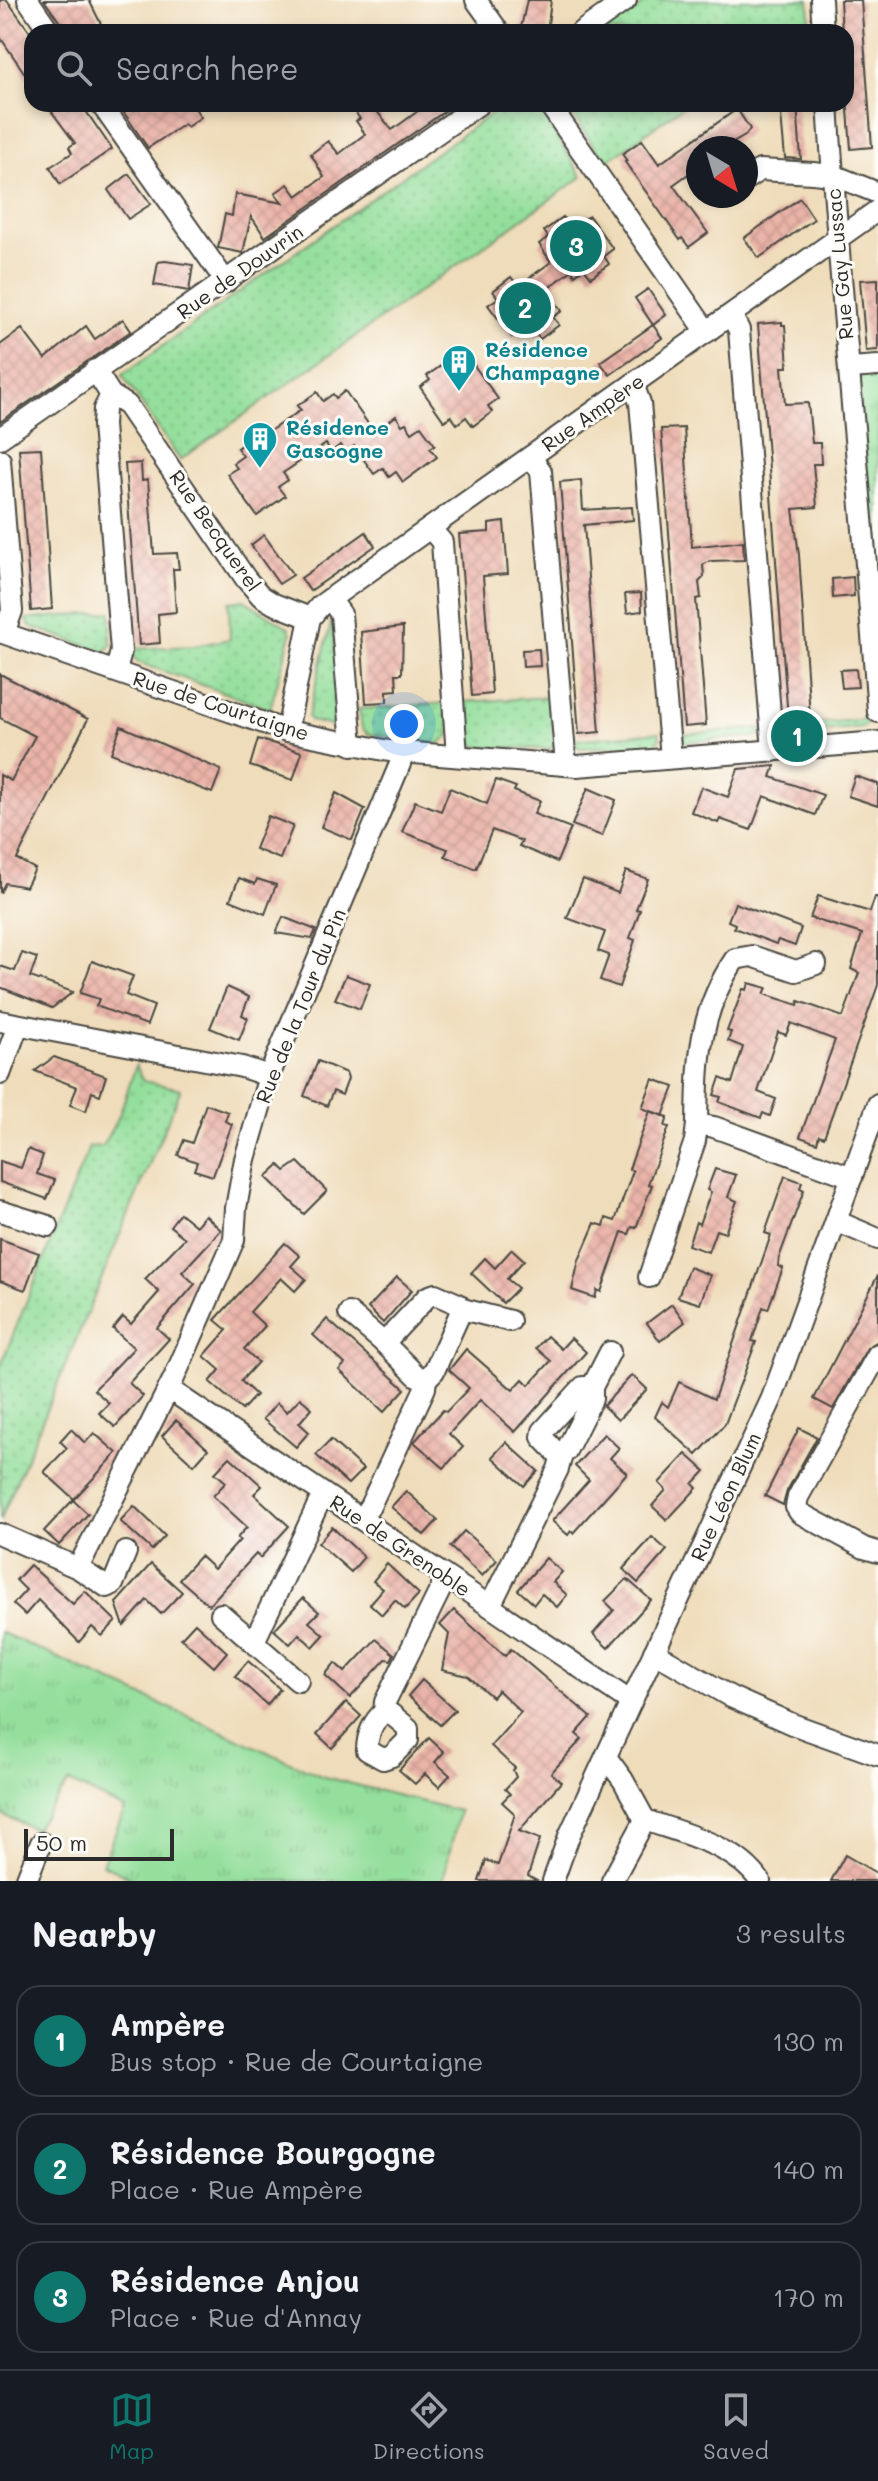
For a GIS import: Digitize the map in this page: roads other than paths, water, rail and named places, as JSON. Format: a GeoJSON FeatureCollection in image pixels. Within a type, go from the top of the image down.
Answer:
{"type":"FeatureCollection","features":[{"type":"Feature","properties":{"kind":"street"},"geometry":{"type":"LineString","coordinates":[[28,0],[44,24]]}},
{"type":"Feature","properties":{"kind":"street"},"geometry":{"type":"LineString","coordinates":[[476,0],[493,24]]}},
{"type":"Feature","properties":{"kind":"street"},"geometry":{"type":"LineString","coordinates":[[592,24],[626,0]]}},
{"type":"Feature","properties":{"kind":"street"},"geometry":{"type":"LineString","coordinates":[[821,0],[822,24]]}},
{"type":"Feature","properties":{"kind":"street"},"geometry":{"type":"LineString","coordinates":[[107,112],[226,282]]}},
{"type":"Feature","properties":{"kind":"street","name":"Rue de Douvrin"},"geometry":{"type":"LineString","coordinates":[[0,438],[468,112]]}},
{"type":"Feature","properties":{"kind":"street"},"geometry":{"type":"LineString","coordinates":[[555,112],[707,332]]}},
{"type":"Feature","properties":{"kind":"street","name":"Rue Gay Lussac"},"geometry":{"type":"LineString","coordinates":[[829,112],[850,368],[871,532],[878,712]]}},
{"type":"Feature","properties":{"kind":"street"},"geometry":{"type":"LineString","coordinates":[[758,171],[833,175],[878,193]]}},
{"type":"Feature","properties":{"kind":"street","name":"Rue Ampère"},"geometry":{"type":"LineString","coordinates":[[310,618],[330,599],[878,210]]}},
{"type":"Feature","properties":{"kind":"street"},"geometry":{"type":"LineString","coordinates":[[731,315],[739,330],[773,751]]}},
{"type":"Feature","properties":{"kind":"street"},"geometry":{"type":"LineString","coordinates":[[850,368],[878,366]]}},
{"type":"Feature","properties":{"kind":"street","name":"Rue Becquerel"},"geometry":{"type":"LineString","coordinates":[[95,370],[111,395],[127,405],[246,579],[261,596],[274,604],[310,618]]}},
{"type":"Feature","properties":{"kind":"street"},"geometry":{"type":"LineString","coordinates":[[633,384],[640,403],[671,758]]}},
{"type":"Feature","properties":{"kind":"street"},"geometry":{"type":"LineString","coordinates":[[111,395],[104,409],[103,425],[121,651],[116,671]]}},
{"type":"Feature","properties":{"kind":"street"},"geometry":{"type":"LineString","coordinates":[[530,457],[541,471],[566,765]]}},
{"type":"Feature","properties":{"kind":"street"},"geometry":{"type":"LineString","coordinates":[[0,460],[12,611],[2,632]]}},
{"type":"Feature","properties":{"kind":"street"},"geometry":{"type":"LineString","coordinates":[[430,528],[442,542],[457,756]]}},
{"type":"Feature","properties":{"kind":"street"},"geometry":{"type":"LineString","coordinates":[[330,599],[341,614],[352,745]]}},
{"type":"Feature","properties":{"kind":"street"},"geometry":{"type":"LineString","coordinates":[[287,731],[310,618]]}},
{"type":"Feature","properties":{"kind":"street","name":"Rue de Courtaigne"},"geometry":{"type":"LineString","coordinates":[[2,632],[287,731],[402,752],[566,765],[878,742]]}},
{"type":"Feature","properties":{"kind":"street","name":"Rue de la Tour du Pin"},"geometry":{"type":"LineString","coordinates":[[78,1568],[169,1389],[234,1240],[245,1159],[269,1076],[400,764],[402,752]]}},
{"type":"Feature","properties":{"kind":"street"},"geometry":{"type":"LineString","coordinates":[[649,1277],[695,1141],[700,1037],[724,975],[735,959],[752,956],[796,971],[816,964]]}},
{"type":"Feature","properties":{"kind":"street"},"geometry":{"type":"LineString","coordinates":[[0,1074],[9,1023],[242,1067],[269,1076]]}},
{"type":"Feature","properties":{"kind":"street","name":"Rue Léon Blum"},"geometry":{"type":"LineString","coordinates":[[553,1881],[569,1836],[772,1398],[878,1104]]}},
{"type":"Feature","properties":{"kind":"street"},"geometry":{"type":"LineString","coordinates":[[697,1124],[714,1127],[852,1177]]}},
{"type":"Feature","properties":{"kind":"street"},"geometry":{"type":"LineString","coordinates":[[0,1211],[48,1226]]}},
{"type":"Feature","properties":{"kind":"street"},"geometry":{"type":"LineString","coordinates":[[836,1221],[878,1239]]}},
{"type":"Feature","properties":{"kind":"street"},"geometry":{"type":"LineString","coordinates":[[384,1343],[427,1297],[435,1294],[458,1304],[462,1309],[510,1321]]}},
{"type":"Feature","properties":{"kind":"street"},"geometry":{"type":"LineString","coordinates":[[361,1519],[370,1506],[419,1401],[426,1379],[434,1371],[462,1309]]}},
{"type":"Feature","properties":{"kind":"street"},"geometry":{"type":"LineString","coordinates":[[349,1313],[417,1376],[426,1379]]}},
{"type":"Feature","properties":{"kind":"street"},"geometry":{"type":"LineString","coordinates":[[490,1606],[592,1399],[592,1387],[610,1352]]}},
{"type":"Feature","properties":{"kind":"street"},"geometry":{"type":"LineString","coordinates":[[878,1354],[798,1497],[796,1507],[800,1513],[838,1534],[878,1552]]}},
{"type":"Feature","properties":{"kind":"street"},"geometry":{"type":"LineString","coordinates":[[562,1455],[542,1437],[543,1431],[583,1387],[592,1387]]}},
{"type":"Feature","properties":{"kind":"street","name":"Rue de Grenoble"},"geometry":{"type":"LineString","coordinates":[[169,1389],[631,1702]]}},
{"type":"Feature","properties":{"kind":"street"},"geometry":{"type":"LineString","coordinates":[[254,1642],[323,1494]]}},
{"type":"Feature","properties":{"kind":"street"},"geometry":{"type":"LineString","coordinates":[[0,1534],[78,1568],[107,1587],[113,1584],[126,1552]]}},
{"type":"Feature","properties":{"kind":"street"},"geometry":{"type":"LineString","coordinates":[[384,1712],[385,1702],[446,1578]]}},
{"type":"Feature","properties":{"kind":"street"},"geometry":{"type":"LineString","coordinates":[[221,1614],[298,1681]]}},
{"type":"Feature","properties":{"kind":"street"},"geometry":{"type":"LineString","coordinates":[[654,1652],[731,1697],[792,1724],[878,1755]]}},
{"type":"Feature","properties":{"kind":"street"},"geometry":{"type":"LineString","coordinates":[[606,1757],[645,1820],[721,1848],[751,1867],[760,1881]]}},
{"type":"Feature","properties":{"kind":"street"},"geometry":{"type":"LineString","coordinates":[[612,1881],[645,1820]]}},
{"type":"Feature","properties":{"kind":"street"},"geometry":{"type":"LineString","coordinates":[[26,1881],[41,1843]]}},
{"type":"Feature","properties":{"kind":"place","name":"Résidence Anjou"},"geometry":{"type":"Point","coordinates":[576,246]}},
{"type":"Feature","properties":{"kind":"place","name":"Résidence Bourgogne"},"geometry":{"type":"Point","coordinates":[525,308]}},
{"type":"Feature","properties":{"kind":"place","name":"Résidence Champagne"},"geometry":{"type":"Point","coordinates":[459,393]}},
{"type":"Feature","properties":{"kind":"place","name":"Résidence Gascogne"},"geometry":{"type":"Point","coordinates":[260,470]}},
{"type":"Feature","properties":{"kind":"place","name":"Ampère"},"geometry":{"type":"Point","coordinates":[797,736]}}]}
